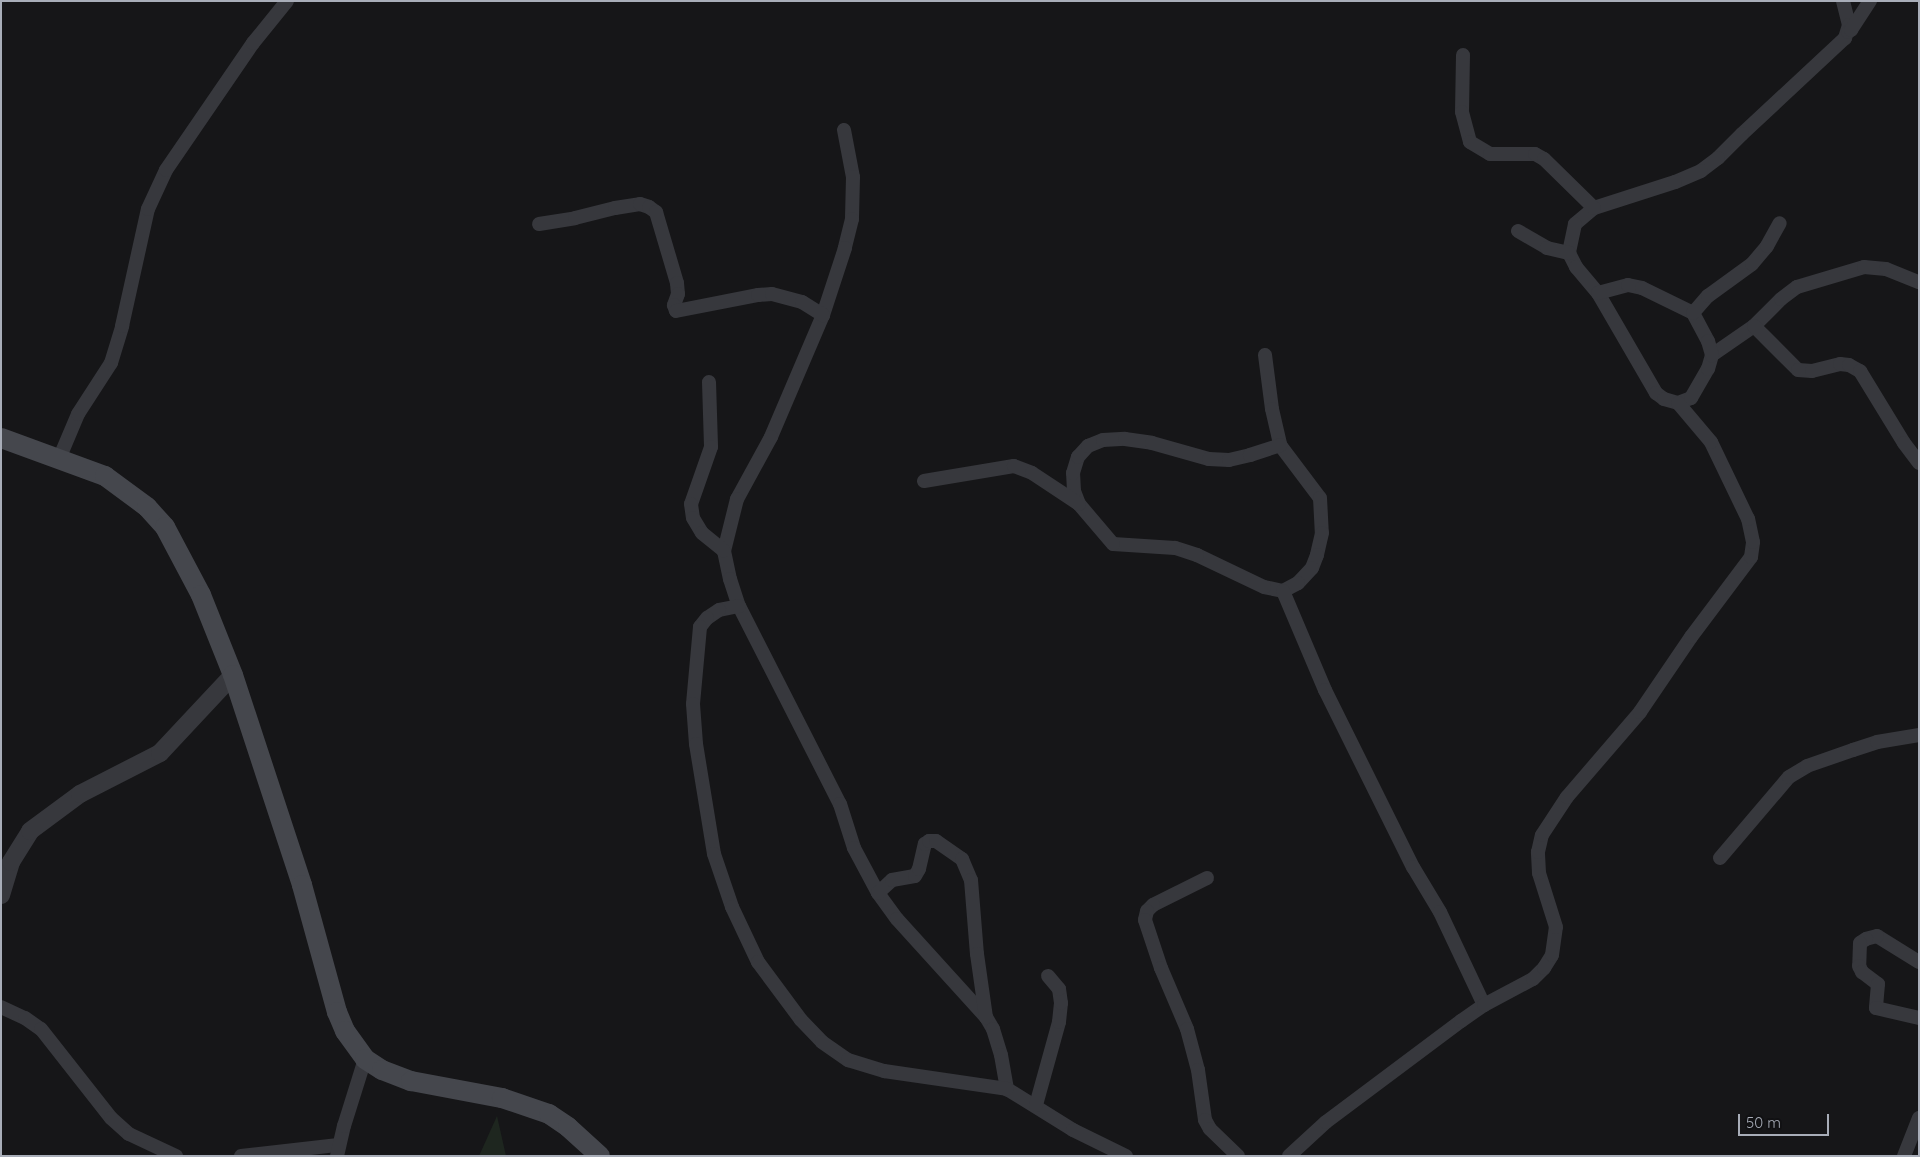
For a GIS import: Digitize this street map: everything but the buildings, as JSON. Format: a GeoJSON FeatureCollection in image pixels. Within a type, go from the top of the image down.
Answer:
{"type":"FeatureCollection","features":[{"type":"Feature","properties":{"kind":"main road"},"geometry":{"type":"LineString","coordinates":[[1,438],[105,476],[147,507],[165,527],[201,595],[233,675],[302,885],[337,1012],[345,1031],[365,1060],[382,1070],[411,1081],[502,1098],[535,1108],[549,1114],[568,1127],[600,1156]]}},
{"type":"Feature","properties":{"kind":"street"},"geometry":{"type":"LineString","coordinates":[[59,459],[78,414],[111,364],[122,326],[148,210],[166,170],[254,43],[287,1]]}},
{"type":"Feature","properties":{"kind":"street"},"geometry":{"type":"LineString","coordinates":[[1843,1],[1849,25],[1848,32]]}},
{"type":"Feature","properties":{"kind":"street"},"geometry":{"type":"LineString","coordinates":[[1289,1156],[1326,1122],[1484,1005],[1533,979],[1544,968],[1552,954],[1556,928],[1539,873],[1538,852],[1542,835],[1568,797],[1646,704],[1691,637],[1751,557],[1753,542],[1748,519],[1711,442],[1678,403],[1664,399],[1656,393],[1598,293],[1576,267],[1569,253],[1574,224],[1594,208],[1701,171],[1718,158],[1852,30],[1870,1]]}},
{"type":"Feature","properties":{"kind":"street"},"geometry":{"type":"LineString","coordinates":[[1463,56],[1462,112],[1470,142],[1490,154],[1535,154],[1544,159],[1594,208]]}},
{"type":"Feature","properties":{"kind":"street"},"geometry":{"type":"LineString","coordinates":[[844,130],[852,177],[852,219],[845,248],[823,315],[771,437],[736,499],[724,551],[730,579],[739,606],[840,804],[854,848],[878,893],[897,919],[986,1018],[993,1029],[1001,1055],[1007,1089]]}},
{"type":"Feature","properties":{"kind":"street"},"geometry":{"type":"LineString","coordinates":[[540,224],[640,204],[656,212],[677,283],[678,294],[674,305],[676,311],[772,294],[802,302],[823,315]]}},
{"type":"Feature","properties":{"kind":"street"},"geometry":{"type":"LineString","coordinates":[[1693,313],[1708,296],[1752,264],[1767,246],[1780,223]]}},
{"type":"Feature","properties":{"kind":"street"},"geometry":{"type":"LineString","coordinates":[[1518,232],[1547,248],[1569,253]]}},
{"type":"Feature","properties":{"kind":"street"},"geometry":{"type":"LineString","coordinates":[[1712,355],[1754,326],[1781,299],[1797,287],[1842,272],[1864,267],[1886,269],[1919,282]]}},
{"type":"Feature","properties":{"kind":"street"},"geometry":{"type":"LineString","coordinates":[[1598,293],[1628,285],[1642,288],[1693,313],[1708,342],[1712,355],[1708,370],[1691,398],[1678,403]]}},
{"type":"Feature","properties":{"kind":"street"},"geometry":{"type":"LineString","coordinates":[[1754,326],[1798,370],[1812,370],[1840,364],[1860,371],[1904,443],[1919,463]]}},
{"type":"Feature","properties":{"kind":"street"},"geometry":{"type":"LineString","coordinates":[[924,481],[1014,466],[1032,473],[1078,504],[1114,544],[1175,548],[1197,555],[1264,587],[1283,592],[1298,583],[1312,568],[1322,533],[1320,498],[1280,445],[1272,409],[1265,354]]}},
{"type":"Feature","properties":{"kind":"street"},"geometry":{"type":"LineString","coordinates":[[709,382],[711,447],[691,504],[693,518],[702,533],[724,551]]}},
{"type":"Feature","properties":{"kind":"street"},"geometry":{"type":"LineString","coordinates":[[1078,504],[1073,473],[1078,457],[1088,446],[1103,440],[1125,439],[1209,459],[1229,460],[1250,456],[1280,445]]}},
{"type":"Feature","properties":{"kind":"street"},"geometry":{"type":"LineString","coordinates":[[1283,592],[1324,690],[1413,867],[1440,912],[1484,1005]]}},
{"type":"Feature","properties":{"kind":"street"},"geometry":{"type":"LineString","coordinates":[[739,606],[719,610],[707,618],[700,627],[693,704],[696,744],[714,854],[732,907],[758,962],[801,1020],[822,1042],[848,1060],[884,1071],[1007,1089],[1036,1105],[1073,1130],[1126,1156]]}},
{"type":"Feature","properties":{"kind":"street"},"geometry":{"type":"LineString","coordinates":[[1,895],[11,862],[30,831],[80,794],[160,753],[233,675]]}},
{"type":"Feature","properties":{"kind":"street"},"geometry":{"type":"LineString","coordinates":[[1720,858],[1789,777],[1807,766],[1877,742],[1919,735]]}},
{"type":"Feature","properties":{"kind":"street"},"geometry":{"type":"LineString","coordinates":[[878,893],[892,880],[915,876],[919,869],[924,844],[929,841],[936,841],[962,860],[971,880],[977,954],[986,1018]]}},
{"type":"Feature","properties":{"kind":"street"},"geometry":{"type":"LineString","coordinates":[[1207,878],[1153,905],[1147,910],[1145,920],[1161,968],[1187,1029],[1198,1070],[1205,1120],[1210,1130],[1238,1156]]}},
{"type":"Feature","properties":{"kind":"street"},"geometry":{"type":"LineString","coordinates":[[1919,962],[1876,936],[1860,943],[1859,966],[1862,972],[1878,984],[1876,1008],[1919,1018]]}},
{"type":"Feature","properties":{"kind":"street"},"geometry":{"type":"LineString","coordinates":[[1036,1105],[1057,1032],[1061,1003],[1059,989],[1048,976]]}},
{"type":"Feature","properties":{"kind":"street"},"geometry":{"type":"LineString","coordinates":[[1,1007],[25,1018],[41,1029],[111,1118],[128,1134],[176,1156]]}},
{"type":"Feature","properties":{"kind":"street"},"geometry":{"type":"LineString","coordinates":[[242,1156],[338,1150],[365,1060]]}},
{"type":"Feature","properties":{"kind":"street"},"geometry":{"type":"LineString","coordinates":[[1904,1156],[1919,1118]]}},
{"type":"Feature","properties":{"kind":"shaded area"},"geometry":{"type":"Polygon","coordinates":[[[497,1116],[506,1156],[479,1156],[497,1116]]]}}]}
